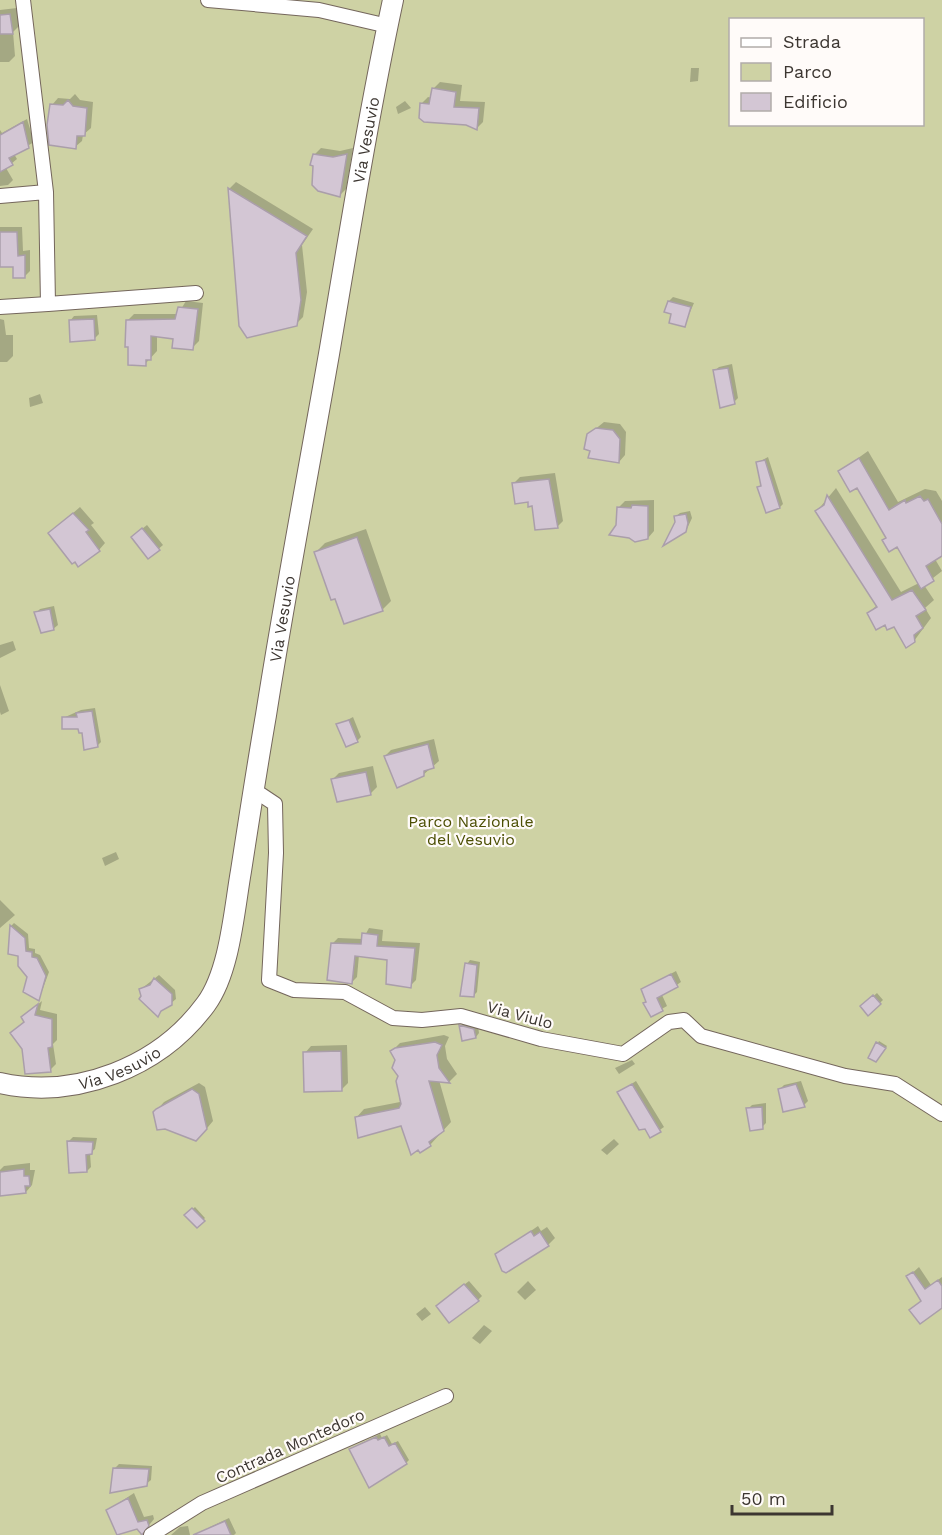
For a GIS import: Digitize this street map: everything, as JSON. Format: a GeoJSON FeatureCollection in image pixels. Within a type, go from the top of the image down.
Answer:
{"type":"FeatureCollection","features":[{"type":"Feature","properties":{"kind":"street"},"geometry":{"type":"LineString","coordinates":[[23,0],[45,192],[48,304]]}},
{"type":"Feature","properties":{"kind":"street"},"geometry":{"type":"LineString","coordinates":[[208,0],[320,10],[388,26]]}},
{"type":"Feature","properties":{"kind":"street","name":"Via Vesuvio"},"geometry":{"type":"LineString","coordinates":[[0,1083],[28,1089],[71,1086],[118,1074],[155,1053],[183,1030],[208,1002],[221,971],[232,926],[393,0]]}},
{"type":"Feature","properties":{"kind":"street"},"geometry":{"type":"LineString","coordinates":[[0,196],[45,192]]}},
{"type":"Feature","properties":{"kind":"street"},"geometry":{"type":"LineString","coordinates":[[0,307],[196,293]]}},
{"type":"Feature","properties":{"kind":"street","name":"Via Viulo"},"geometry":{"type":"LineString","coordinates":[[254,790],[275,804],[276,853],[269,980],[294,990],[345,992],[393,1018],[422,1020],[461,1016],[541,1039],[623,1054],[669,1022],[684,1020],[701,1036],[845,1076],[896,1084],[942,1114]]}},
{"type":"Feature","properties":{"kind":"street","name":"Contrada Montedoro"},"geometry":{"type":"LineString","coordinates":[[151,1535],[202,1503],[446,1395]]}},
{"type":"Feature","properties":{"kind":"green space","name":"Parco Nazionale del Vesuvio"},"geometry":{"type":"Polygon","coordinates":[[[0,0],[942,0],[942,1535],[0,1535],[0,0]]]}},
{"type":"Feature","properties":{"kind":"building"},"geometry":{"type":"Polygon","coordinates":[[[10,14],[13,34],[0,34],[0,15],[10,14]]]}},
{"type":"Feature","properties":{"kind":"building"},"geometry":{"type":"Polygon","coordinates":[[[432,88],[456,92],[454,107],[479,108],[477,130],[466,125],[424,122],[419,118],[420,103],[429,104],[432,88]]]}},
{"type":"Feature","properties":{"kind":"building"},"geometry":{"type":"Polygon","coordinates":[[[68,100],[73,106],[87,108],[85,136],[77,136],[76,149],[49,145],[47,125],[50,104],[63,105],[68,100]]]}},
{"type":"Feature","properties":{"kind":"building"},"geometry":{"type":"Polygon","coordinates":[[[23,122],[29,148],[9,158],[13,165],[0,172],[0,135],[23,122]]]}},
{"type":"Feature","properties":{"kind":"building"},"geometry":{"type":"Polygon","coordinates":[[[313,154],[333,157],[347,154],[340,197],[318,191],[312,185],[313,166],[310,165],[313,154]]]}},
{"type":"Feature","properties":{"kind":"building"},"geometry":{"type":"Polygon","coordinates":[[[228,188],[307,236],[296,253],[301,300],[297,326],[247,338],[239,326],[228,188]]]}},
{"type":"Feature","properties":{"kind":"building"},"geometry":{"type":"Polygon","coordinates":[[[0,232],[17,232],[18,256],[25,255],[25,278],[13,278],[13,267],[0,267],[0,232]]]}},
{"type":"Feature","properties":{"kind":"building"},"geometry":{"type":"Polygon","coordinates":[[[668,301],[691,307],[685,327],[669,323],[671,314],[664,312],[668,301]]]}},
{"type":"Feature","properties":{"kind":"building"},"geometry":{"type":"Polygon","coordinates":[[[178,307],[198,309],[193,350],[172,348],[173,339],[151,336],[151,360],[146,360],[146,366],[128,365],[128,347],[125,347],[126,320],[175,319],[178,307]]]}},
{"type":"Feature","properties":{"kind":"building"},"geometry":{"type":"Polygon","coordinates":[[[94,319],[95,340],[70,342],[69,320],[94,319]]]}},
{"type":"Feature","properties":{"kind":"building"},"geometry":{"type":"Polygon","coordinates":[[[728,368],[735,404],[720,408],[713,370],[728,368]]]}},
{"type":"Feature","properties":{"kind":"building"},"geometry":{"type":"Polygon","coordinates":[[[596,428],[613,430],[620,439],[619,463],[588,458],[590,451],[584,449],[587,434],[596,428]]]}},
{"type":"Feature","properties":{"kind":"building"},"geometry":{"type":"Polygon","coordinates":[[[859,458],[889,510],[905,500],[906,503],[920,496],[924,501],[928,499],[942,524],[942,556],[926,566],[934,581],[921,589],[897,547],[889,552],[882,540],[886,538],[857,488],[850,492],[838,471],[859,458]]]}},
{"type":"Feature","properties":{"kind":"building"},"geometry":{"type":"Polygon","coordinates":[[[765,460],[780,508],[766,513],[757,487],[761,486],[756,462],[765,460]]]}},
{"type":"Feature","properties":{"kind":"building"},"geometry":{"type":"Polygon","coordinates":[[[549,479],[558,528],[535,530],[532,506],[528,507],[528,502],[515,504],[512,483],[549,479]]]}},
{"type":"Feature","properties":{"kind":"building"},"geometry":{"type":"Polygon","coordinates":[[[827,495],[892,600],[912,590],[926,610],[916,616],[923,628],[914,635],[915,642],[906,648],[894,627],[887,630],[885,625],[876,630],[867,613],[877,607],[815,511],[824,505],[827,495]]]}},
{"type":"Feature","properties":{"kind":"building"},"geometry":{"type":"Polygon","coordinates":[[[632,505],[648,506],[648,539],[635,542],[629,538],[609,535],[616,525],[617,507],[631,508],[632,505]]]}},
{"type":"Feature","properties":{"kind":"building"},"geometry":{"type":"Polygon","coordinates":[[[73,513],[89,530],[86,532],[100,551],[78,567],[75,562],[72,564],[48,533],[73,513]]]}},
{"type":"Feature","properties":{"kind":"building"},"geometry":{"type":"Polygon","coordinates":[[[686,514],[688,523],[686,532],[663,546],[675,522],[674,516],[686,514]]]}},
{"type":"Feature","properties":{"kind":"building"},"geometry":{"type":"Polygon","coordinates":[[[142,528],[160,550],[148,559],[131,537],[142,528]]]}},
{"type":"Feature","properties":{"kind":"building"},"geometry":{"type":"Polygon","coordinates":[[[357,537],[383,611],[344,624],[335,599],[331,600],[314,552],[357,537]]]}},
{"type":"Feature","properties":{"kind":"building"},"geometry":{"type":"Polygon","coordinates":[[[50,609],[54,630],[41,633],[34,612],[50,609]]]}},
{"type":"Feature","properties":{"kind":"building"},"geometry":{"type":"Polygon","coordinates":[[[92,711],[98,747],[84,750],[82,733],[79,733],[78,729],[62,729],[62,717],[77,717],[76,713],[92,711]]]}},
{"type":"Feature","properties":{"kind":"building"},"geometry":{"type":"Polygon","coordinates":[[[349,720],[358,742],[346,747],[336,724],[349,720]]]}},
{"type":"Feature","properties":{"kind":"building"},"geometry":{"type":"Polygon","coordinates":[[[428,744],[434,768],[424,771],[424,776],[397,788],[384,756],[428,744]]]}},
{"type":"Feature","properties":{"kind":"building"},"geometry":{"type":"Polygon","coordinates":[[[366,772],[371,795],[337,802],[331,779],[366,772]]]}},
{"type":"Feature","properties":{"kind":"building"},"geometry":{"type":"Polygon","coordinates":[[[10,925],[25,938],[26,951],[32,952],[32,957],[37,958],[46,976],[39,1001],[23,992],[27,977],[18,966],[18,956],[8,954],[10,925]]]}},
{"type":"Feature","properties":{"kind":"building"},"geometry":{"type":"Polygon","coordinates":[[[362,933],[378,935],[377,946],[415,948],[411,988],[386,984],[387,960],[355,956],[352,984],[327,980],[331,943],[361,944],[362,933]]]}},
{"type":"Feature","properties":{"kind":"building"},"geometry":{"type":"Polygon","coordinates":[[[465,963],[477,965],[474,997],[460,996],[465,963]]]}},
{"type":"Feature","properties":{"kind":"building"},"geometry":{"type":"Polygon","coordinates":[[[671,974],[678,987],[657,998],[663,1011],[651,1017],[643,1003],[646,1002],[641,989],[671,974]]]}},
{"type":"Feature","properties":{"kind":"building"},"geometry":{"type":"Polygon","coordinates":[[[154,978],[172,994],[172,1005],[161,1011],[158,1017],[139,999],[141,996],[139,989],[150,985],[154,978]]]}},
{"type":"Feature","properties":{"kind":"building"},"geometry":{"type":"Polygon","coordinates":[[[873,995],[881,1004],[868,1016],[860,1006],[873,995]]]}},
{"type":"Feature","properties":{"kind":"building"},"geometry":{"type":"Polygon","coordinates":[[[38,1004],[35,1015],[52,1019],[52,1047],[48,1048],[51,1072],[25,1074],[22,1049],[10,1033],[24,1022],[21,1017],[38,1004]]]}},
{"type":"Feature","properties":{"kind":"building"},"geometry":{"type":"Polygon","coordinates":[[[459,1025],[474,1029],[476,1038],[462,1041],[459,1025]]]}},
{"type":"Feature","properties":{"kind":"building"},"geometry":{"type":"Polygon","coordinates":[[[435,1042],[442,1045],[437,1055],[439,1068],[450,1083],[429,1081],[444,1131],[429,1142],[431,1146],[420,1153],[418,1150],[411,1155],[401,1126],[358,1138],[355,1117],[399,1108],[401,1104],[396,1081],[398,1076],[392,1068],[395,1060],[390,1051],[395,1048],[435,1042]]]}},
{"type":"Feature","properties":{"kind":"building"},"geometry":{"type":"Polygon","coordinates":[[[876,1042],[886,1048],[876,1062],[868,1058],[876,1042]]]}},
{"type":"Feature","properties":{"kind":"building"},"geometry":{"type":"Polygon","coordinates":[[[341,1051],[342,1091],[304,1092],[303,1052],[341,1051]]]}},
{"type":"Feature","properties":{"kind":"building"},"geometry":{"type":"Polygon","coordinates":[[[632,1084],[661,1132],[650,1138],[645,1129],[639,1130],[617,1092],[632,1084]]]}},
{"type":"Feature","properties":{"kind":"building"},"geometry":{"type":"Polygon","coordinates":[[[796,1084],[805,1107],[783,1112],[778,1089],[796,1084]]]}},
{"type":"Feature","properties":{"kind":"building"},"geometry":{"type":"Polygon","coordinates":[[[192,1089],[199,1094],[207,1129],[196,1141],[165,1129],[157,1130],[153,1112],[192,1089]]]}},
{"type":"Feature","properties":{"kind":"building"},"geometry":{"type":"Polygon","coordinates":[[[762,1107],[763,1129],[750,1131],[746,1108],[762,1107]]]}},
{"type":"Feature","properties":{"kind":"building"},"geometry":{"type":"Polygon","coordinates":[[[67,1141],[93,1142],[92,1154],[86,1155],[87,1172],[69,1173],[67,1141]]]}},
{"type":"Feature","properties":{"kind":"building"},"geometry":{"type":"Polygon","coordinates":[[[24,1169],[24,1176],[29,1176],[30,1186],[25,1186],[26,1193],[0,1196],[0,1172],[24,1169]]]}},
{"type":"Feature","properties":{"kind":"building"},"geometry":{"type":"Polygon","coordinates":[[[192,1208],[205,1221],[197,1228],[184,1215],[192,1208]]]}},
{"type":"Feature","properties":{"kind":"building"},"geometry":{"type":"Polygon","coordinates":[[[531,1231],[534,1236],[540,1232],[549,1246],[506,1273],[502,1271],[495,1254],[531,1231]]]}},
{"type":"Feature","properties":{"kind":"building"},"geometry":{"type":"Polygon","coordinates":[[[913,1272],[925,1289],[938,1280],[942,1286],[942,1308],[920,1324],[909,1310],[921,1301],[906,1276],[913,1272]]]}},
{"type":"Feature","properties":{"kind":"building"},"geometry":{"type":"Polygon","coordinates":[[[464,1284],[479,1301],[449,1323],[436,1306],[464,1284]]]}},
{"type":"Feature","properties":{"kind":"building"},"geometry":{"type":"Polygon","coordinates":[[[376,1437],[378,1440],[384,1437],[389,1446],[395,1443],[407,1464],[369,1488],[349,1449],[376,1437]]]}},
{"type":"Feature","properties":{"kind":"building"},"geometry":{"type":"Polygon","coordinates":[[[113,1468],[149,1469],[147,1486],[110,1493],[113,1468]]]}},
{"type":"Feature","properties":{"kind":"building"},"geometry":{"type":"Polygon","coordinates":[[[128,1498],[138,1522],[147,1520],[149,1526],[142,1535],[137,1529],[117,1535],[106,1510],[128,1498]]]}},
{"type":"Feature","properties":{"kind":"building"},"geometry":{"type":"Polygon","coordinates":[[[225,1521],[231,1535],[193,1535],[225,1521]]]}}]}
